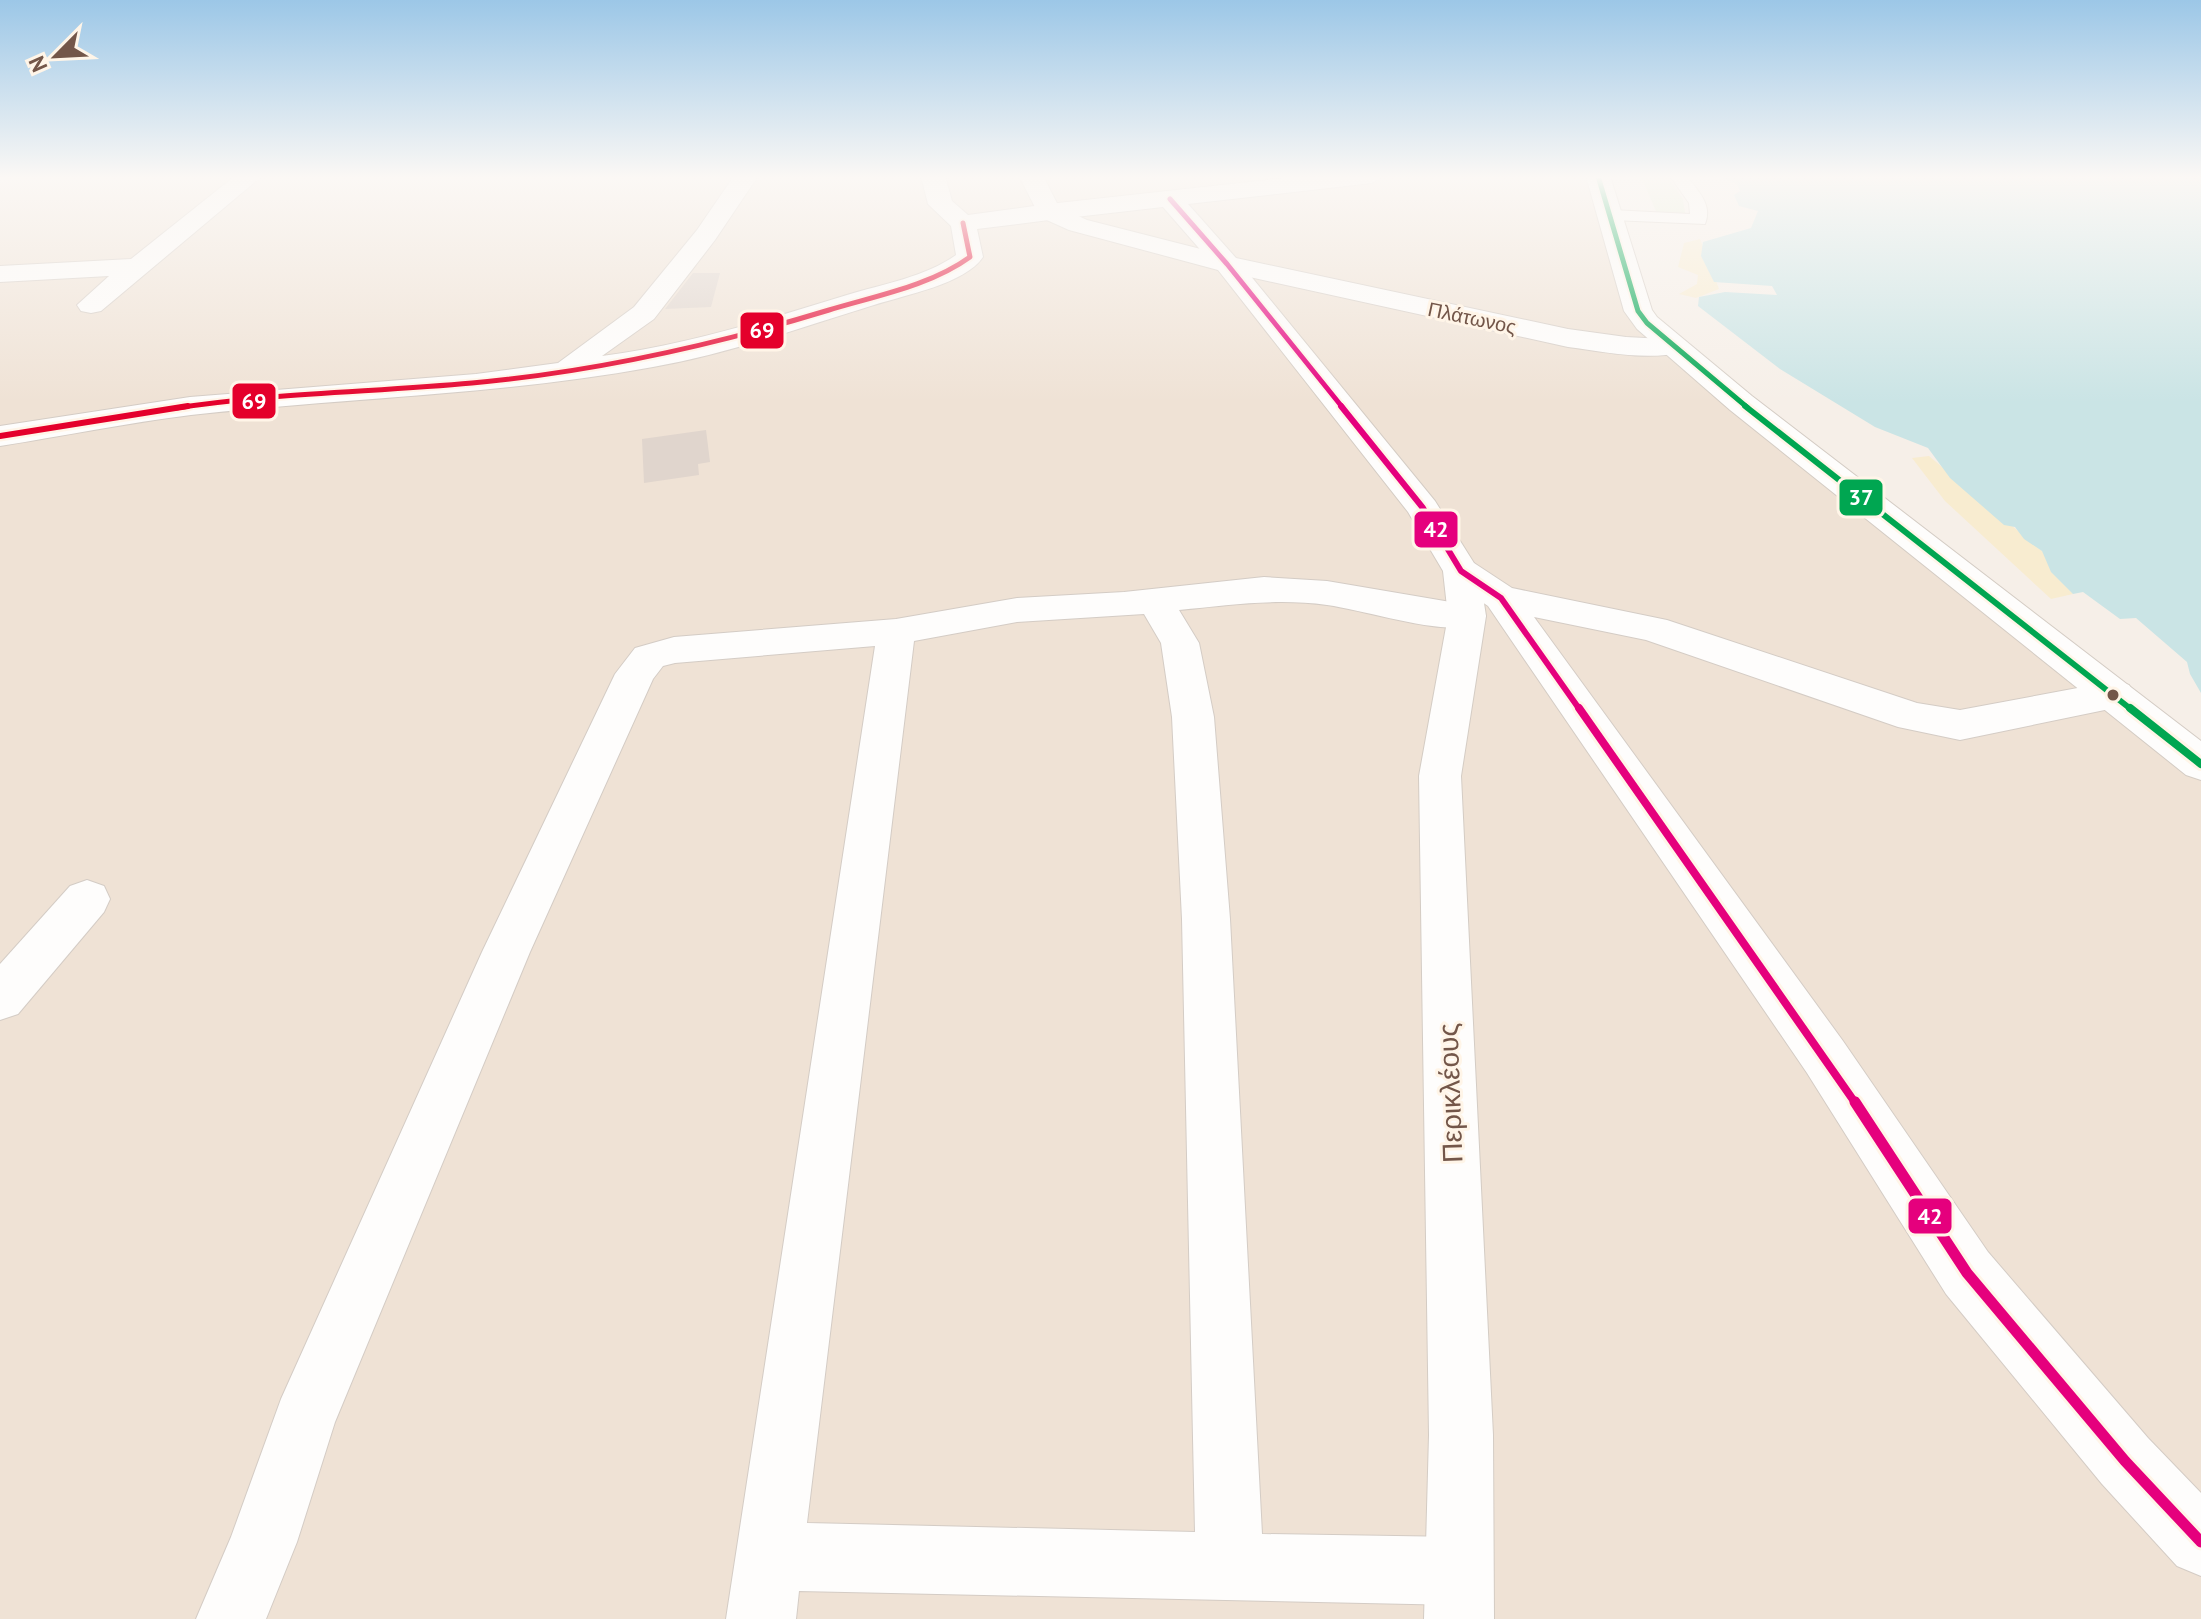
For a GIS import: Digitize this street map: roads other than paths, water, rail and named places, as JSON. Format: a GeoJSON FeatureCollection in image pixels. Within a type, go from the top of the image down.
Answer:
{"type":"FeatureCollection","features":[{"type":"Feature","properties":{"kind":"street"},"geometry":{"type":"LineString","coordinates":[[91,305],[157,252]]}},
{"type":"Feature","properties":{"kind":"street"},"geometry":{"type":"LineString","coordinates":[[563,371],[644,313],[693,252]]}},
{"type":"Feature","properties":{"kind":"street"},"geometry":{"type":"LineString","coordinates":[[0,436],[190,406],[476,383],[655,358],[744,336],[923,281],[955,268],[970,257],[969,252]]}},
{"type":"Feature","properties":{"kind":"street","name":"Πλάτωνος"},"geometry":{"type":"LineString","coordinates":[[1179,252],[1553,335],[1626,346],[1673,346]]}},
{"type":"Feature","properties":{"kind":"street"},"geometry":{"type":"LineString","coordinates":[[1216,252],[1423,508],[1476,595],[1825,1057],[1967,1273],[2125,1461],[2201,1542]]}},
{"type":"Feature","properties":{"kind":"street"},"geometry":{"type":"LineString","coordinates":[[1622,252],[1638,311],[1673,346],[1741,403],[2201,764]]}},
{"type":"Feature","properties":{"kind":"street"},"geometry":{"type":"LineString","coordinates":[[0,274],[138,267]]}},
{"type":"Feature","properties":{"kind":"street"},"geometry":{"type":"LineString","coordinates":[[231,1619],[263,1542],[303,1421],[506,952],[635,674],[649,657],[674,650],[896,632],[1017,610],[1264,589],[1327,593],[1390,606],[1476,595],[1653,629],[1913,717],[1960,725],[2115,695]]}},
{"type":"Feature","properties":{"kind":"street","name":"Περικλέους"},"geometry":{"type":"LineString","coordinates":[[1459,1595],[1461,1435],[1440,776],[1476,595]]}},
{"type":"Feature","properties":{"kind":"street"},"geometry":{"type":"LineString","coordinates":[[1154,600],[1180,643],[1193,717],[1206,919],[1230,1567]]}},
{"type":"Feature","properties":{"kind":"street"},"geometry":{"type":"LineString","coordinates":[[896,632],[765,1588],[1230,1567],[1459,1595]]}},
{"type":"Feature","properties":{"kind":"street"},"geometry":{"type":"LineString","coordinates":[[0,999],[87,899]]}},
{"type":"Feature","properties":{"kind":"water"},"geometry":{"type":"Polygon","coordinates":[[[1702,252],[2201,252],[2201,693],[2187,662],[2136,618],[2120,619],[2083,592],[2073,594],[2051,572],[2042,551],[2024,539],[2015,527],[2004,525],[1950,478],[1928,448],[1875,427],[1780,369],[1698,306],[1699,297],[1725,292],[1777,295],[1772,286],[1714,282],[1702,252]]]}}]}
